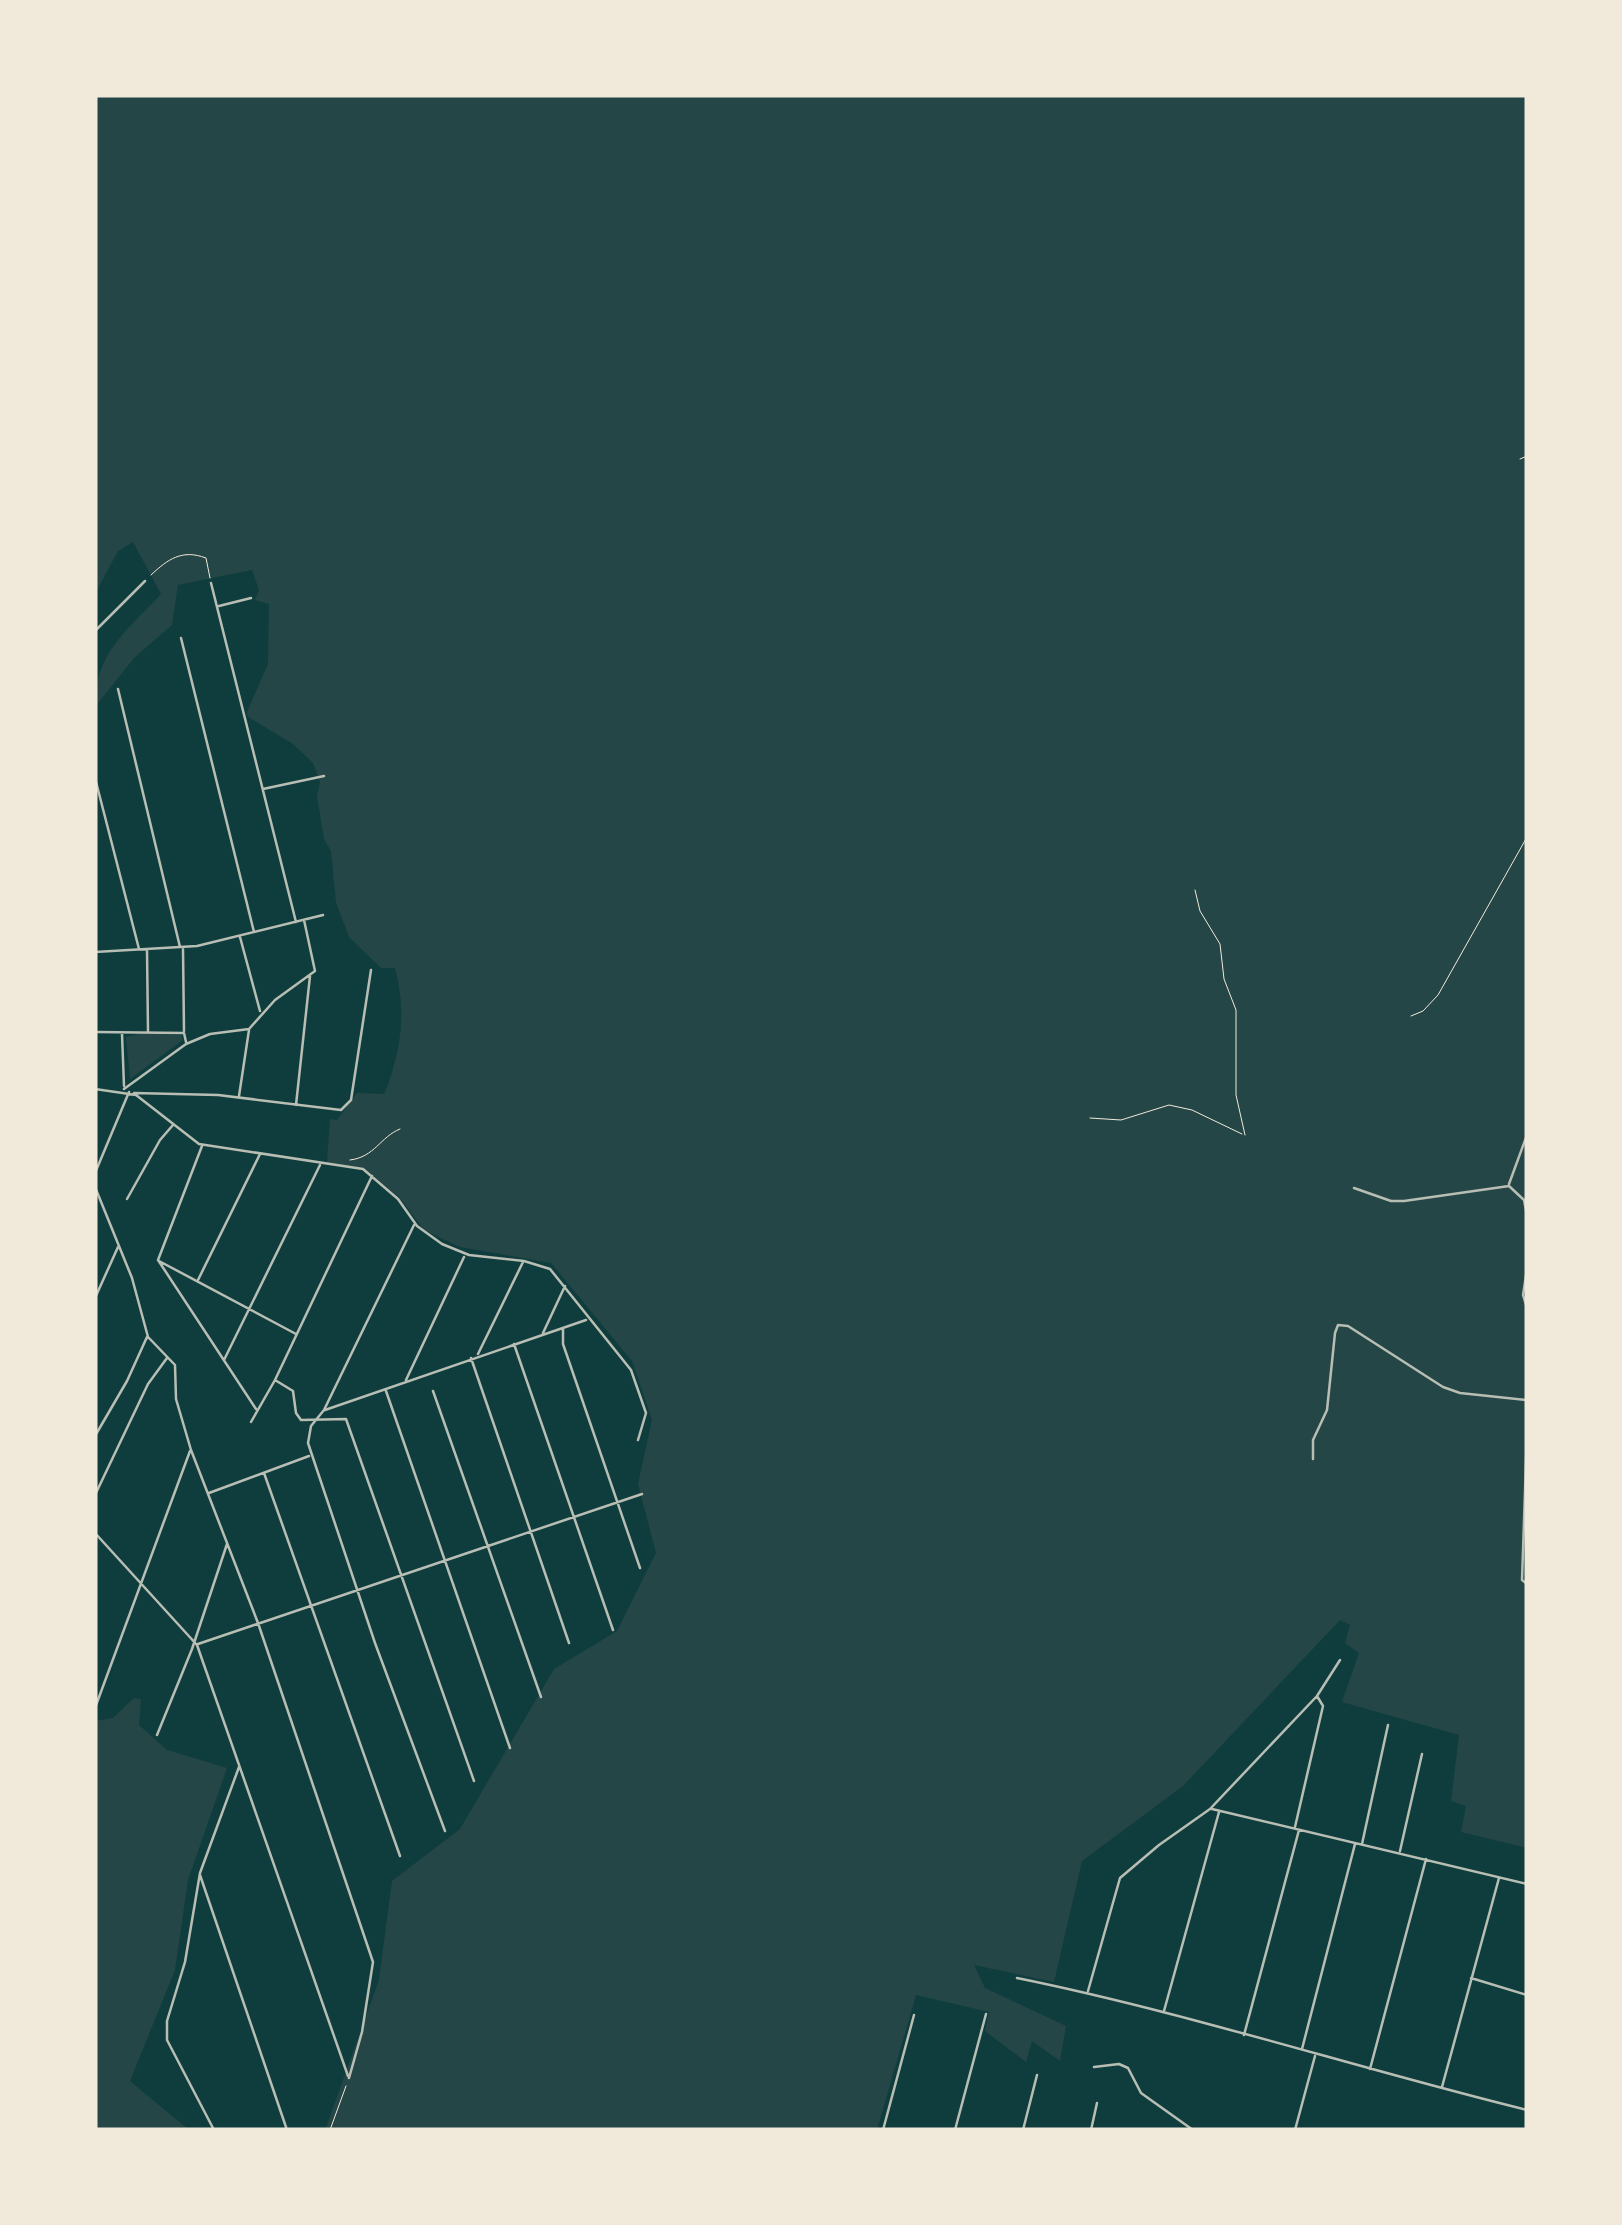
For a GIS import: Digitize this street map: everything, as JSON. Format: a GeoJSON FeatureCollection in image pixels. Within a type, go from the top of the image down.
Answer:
{"type":"FeatureCollection","features":[{"type":"Feature","properties":{"kind":"street"},"geometry":{"type":"LineString","coordinates":[[95,632],[145,580]]}},
{"type":"Feature","properties":{"kind":"street"},"geometry":{"type":"LineString","coordinates":[[211,583],[296,922]]}},
{"type":"Feature","properties":{"kind":"street"},"geometry":{"type":"LineString","coordinates":[[217,607],[250,598]]}},
{"type":"Feature","properties":{"kind":"street"},"geometry":{"type":"LineString","coordinates":[[181,638],[254,932]]}},
{"type":"Feature","properties":{"kind":"street"},"geometry":{"type":"LineString","coordinates":[[118,689],[181,948],[186,1044]]}},
{"type":"Feature","properties":{"kind":"street"},"geometry":{"type":"LineString","coordinates":[[264,789],[324,776]]}},
{"type":"Feature","properties":{"kind":"street"},"geometry":{"type":"LineString","coordinates":[[95,778],[139,949]]}},
{"type":"Feature","properties":{"kind":"street"},"geometry":{"type":"LineString","coordinates":[[95,952],[181,948],[323,915]]}},
{"type":"Feature","properties":{"kind":"street"},"geometry":{"type":"LineString","coordinates":[[296,1105],[313,973],[304,920]]}},
{"type":"Feature","properties":{"kind":"street"},"geometry":{"type":"LineString","coordinates":[[239,936],[260,1014]]}},
{"type":"Feature","properties":{"kind":"street"},"geometry":{"type":"LineString","coordinates":[[147,949],[148,1031]]}},
{"type":"Feature","properties":{"kind":"street"},"geometry":{"type":"LineString","coordinates":[[95,1089],[218,1094],[336,1111],[351,1100],[371,970]]}},
{"type":"Feature","properties":{"kind":"street"},"geometry":{"type":"LineString","coordinates":[[239,1098],[249,1029],[260,1014],[313,973]]}},
{"type":"Feature","properties":{"kind":"street"},"geometry":{"type":"LineString","coordinates":[[127,1091],[186,1044],[210,1034],[249,1029]]}},
{"type":"Feature","properties":{"kind":"street"},"geometry":{"type":"LineString","coordinates":[[95,1032],[184,1034]]}},
{"type":"Feature","properties":{"kind":"street"},"geometry":{"type":"LineString","coordinates":[[95,1174],[127,1091],[122,1032]]}},
{"type":"Feature","properties":{"kind":"street"},"geometry":{"type":"LineString","coordinates":[[127,1091],[191,1140],[321,1164],[354,1166],[372,1175],[398,1199],[415,1224],[442,1244],[466,1254],[549,1268],[631,1370],[646,1412],[638,1440]]}},
{"type":"Feature","properties":{"kind":"street"},"geometry":{"type":"LineString","coordinates":[[127,1199],[160,1140],[174,1124]]}},
{"type":"Feature","properties":{"kind":"street"},"geometry":{"type":"LineString","coordinates":[[1509,1186],[1527,1136]]}},
{"type":"Feature","properties":{"kind":"street"},"geometry":{"type":"LineString","coordinates":[[158,1260],[202,1144]]}},
{"type":"Feature","properties":{"kind":"street"},"geometry":{"type":"LineString","coordinates":[[198,1281],[260,1154]]}},
{"type":"Feature","properties":{"kind":"street"},"geometry":{"type":"LineString","coordinates":[[224,1360],[321,1164]]}},
{"type":"Feature","properties":{"kind":"street"},"geometry":{"type":"LineString","coordinates":[[251,1422],[275,1380],[372,1175]]}},
{"type":"Feature","properties":{"kind":"street"},"geometry":{"type":"LineString","coordinates":[[1354,1188],[1404,1202],[1509,1186]]}},
{"type":"Feature","properties":{"kind":"street"},"geometry":{"type":"LineString","coordinates":[[1509,1186],[1524,1200],[1527,1216]]}},
{"type":"Feature","properties":{"kind":"street"},"geometry":{"type":"LineString","coordinates":[[95,1187],[132,1278],[148,1336],[176,1370],[176,1399],[191,1450],[258,1623],[373,1962],[362,2032],[349,2078]]}},
{"type":"Feature","properties":{"kind":"street"},"geometry":{"type":"LineString","coordinates":[[415,1224],[324,1410],[309,1432],[310,1455],[444,1831]]}},
{"type":"Feature","properties":{"kind":"street"},"geometry":{"type":"LineString","coordinates":[[95,1298],[118,1245]]}},
{"type":"Feature","properties":{"kind":"street"},"geometry":{"type":"LineString","coordinates":[[405,1382],[466,1254]]}},
{"type":"Feature","properties":{"kind":"street"},"geometry":{"type":"LineString","coordinates":[[158,1260],[296,1334]]}},
{"type":"Feature","properties":{"kind":"street"},"geometry":{"type":"LineString","coordinates":[[158,1260],[258,1410]]}},
{"type":"Feature","properties":{"kind":"street"},"geometry":{"type":"LineString","coordinates":[[524,1261],[474,1358],[569,1643]]}},
{"type":"Feature","properties":{"kind":"street"},"geometry":{"type":"LineString","coordinates":[[1527,1270],[1523,1295],[1527,1308]]}},
{"type":"Feature","properties":{"kind":"street"},"geometry":{"type":"LineString","coordinates":[[542,1335],[565,1286]]}},
{"type":"Feature","properties":{"kind":"street"},"geometry":{"type":"LineString","coordinates":[[324,1410],[589,1319]]}},
{"type":"Feature","properties":{"kind":"street"},"geometry":{"type":"LineString","coordinates":[[1313,1459],[1314,1440],[1327,1410],[1338,1324],[1348,1326],[1444,1388],[1527,1400]]}},
{"type":"Feature","properties":{"kind":"street"},"geometry":{"type":"LineString","coordinates":[[563,1328],[563,1344],[640,1568]]}},
{"type":"Feature","properties":{"kind":"street"},"geometry":{"type":"LineString","coordinates":[[95,1436],[148,1336]]}},
{"type":"Feature","properties":{"kind":"street"},"geometry":{"type":"LineString","coordinates":[[514,1344],[613,1630]]}},
{"type":"Feature","properties":{"kind":"street"},"geometry":{"type":"LineString","coordinates":[[1527,1355],[1527,1376]]}},
{"type":"Feature","properties":{"kind":"street"},"geometry":{"type":"LineString","coordinates":[[95,1495],[148,1384],[168,1357]]}},
{"type":"Feature","properties":{"kind":"street"},"geometry":{"type":"LineString","coordinates":[[275,1380],[293,1391],[297,1418],[346,1419],[474,1781]]}},
{"type":"Feature","properties":{"kind":"street"},"geometry":{"type":"LineString","coordinates":[[386,1390],[510,1748]]}},
{"type":"Feature","properties":{"kind":"street"},"geometry":{"type":"LineString","coordinates":[[433,1391],[541,1697]]}},
{"type":"Feature","properties":{"kind":"street"},"geometry":{"type":"LineString","coordinates":[[1527,1432],[1522,1563],[1522,1580],[1527,1584]]}},
{"type":"Feature","properties":{"kind":"street"},"geometry":{"type":"LineString","coordinates":[[95,1708],[191,1450]]}},
{"type":"Feature","properties":{"kind":"street"},"geometry":{"type":"LineString","coordinates":[[208,1493],[310,1455]]}},
{"type":"Feature","properties":{"kind":"street"},"geometry":{"type":"LineString","coordinates":[[264,1473],[400,1856]]}},
{"type":"Feature","properties":{"kind":"street"},"geometry":{"type":"LineString","coordinates":[[195,1643],[642,1494]]}},
{"type":"Feature","properties":{"kind":"street"},"geometry":{"type":"LineString","coordinates":[[95,1534],[195,1643],[349,2078]]}},
{"type":"Feature","properties":{"kind":"street"},"geometry":{"type":"LineString","coordinates":[[158,1735],[195,1643],[227,1543]]}},
{"type":"Feature","properties":{"kind":"street"},"geometry":{"type":"LineString","coordinates":[[1088,1992],[1120,1878],[1210,1808],[1317,1696],[1340,1660]]}},
{"type":"Feature","properties":{"kind":"street"},"geometry":{"type":"LineString","coordinates":[[1244,2036],[1323,1706],[1317,1696]]}},
{"type":"Feature","properties":{"kind":"street"},"geometry":{"type":"LineString","coordinates":[[1362,1844],[1388,1725]]}},
{"type":"Feature","properties":{"kind":"street"},"geometry":{"type":"LineString","coordinates":[[1400,1853],[1422,1754]]}},
{"type":"Feature","properties":{"kind":"street"},"geometry":{"type":"LineString","coordinates":[[214,2130],[166,2034],[186,1962],[200,1873],[240,1766]]}},
{"type":"Feature","properties":{"kind":"street"},"geometry":{"type":"LineString","coordinates":[[1210,1808],[1527,1884]]}},
{"type":"Feature","properties":{"kind":"street"},"geometry":{"type":"LineString","coordinates":[[1163,2013],[1219,1811]]}},
{"type":"Feature","properties":{"kind":"street"},"geometry":{"type":"LineString","coordinates":[[1302,2051],[1356,1842]]}},
{"type":"Feature","properties":{"kind":"street"},"geometry":{"type":"LineString","coordinates":[[1369,2070],[1426,1859]]}},
{"type":"Feature","properties":{"kind":"street"},"geometry":{"type":"LineString","coordinates":[[200,1873],[287,2130]]}},
{"type":"Feature","properties":{"kind":"street"},"geometry":{"type":"LineString","coordinates":[[1441,2089],[1499,1878]]}},
{"type":"Feature","properties":{"kind":"street"},"geometry":{"type":"LineString","coordinates":[[1017,1978],[1088,1992],[1527,2110]]}},
{"type":"Feature","properties":{"kind":"street"},"geometry":{"type":"LineString","coordinates":[[1471,1978],[1527,1994]]}},
{"type":"Feature","properties":{"kind":"street"},"geometry":{"type":"LineString","coordinates":[[883,2130],[914,2014]]}},
{"type":"Feature","properties":{"kind":"street"},"geometry":{"type":"LineString","coordinates":[[954,2130],[986,2014]]}},
{"type":"Feature","properties":{"kind":"street"},"geometry":{"type":"LineString","coordinates":[[1295,2130],[1315,2055]]}},
{"type":"Feature","properties":{"kind":"street"},"geometry":{"type":"LineString","coordinates":[[1094,2067],[1118,2064],[1128,2068],[1141,2093],[1193,2130]]}},
{"type":"Feature","properties":{"kind":"street"},"geometry":{"type":"LineString","coordinates":[[1023,2130],[1036,2075]]}},
{"type":"Feature","properties":{"kind":"street"},"geometry":{"type":"LineString","coordinates":[[1091,2130],[1097,2103]]}},
{"type":"Feature","properties":{"kind":"path"},"geometry":{"type":"LineString","coordinates":[[1520,459],[1527,456]]}},
{"type":"Feature","properties":{"kind":"path"},"geometry":{"type":"LineString","coordinates":[[145,580],[173,556],[200,554],[206,558],[211,583]]}},
{"type":"Feature","properties":{"kind":"path"},"geometry":{"type":"LineString","coordinates":[[1411,1016],[1423,1011],[1438,995],[1527,837]]}},
{"type":"Feature","properties":{"kind":"path"},"geometry":{"type":"LineString","coordinates":[[1090,1118],[1120,1120],[1169,1104],[1192,1110],[1245,1135],[1236,1095],[1236,1010],[1224,980],[1220,944],[1200,910],[1195,890]]}},
{"type":"Feature","properties":{"kind":"path"},"geometry":{"type":"LineString","coordinates":[[347,1160],[370,1155],[386,1137],[400,1129]]}},
{"type":"Feature","properties":{"kind":"path"},"geometry":{"type":"LineString","coordinates":[[330,2130],[349,2078]]}},
{"type":"Feature","properties":{"kind":"shaded area"},"geometry":{"type":"Polygon","coordinates":[[[95,95],[1527,95],[1527,1848],[1461,1832],[1466,1806],[1451,1801],[1459,1735],[1342,1702],[1359,1653],[1345,1643],[1350,1625],[1340,1620],[1183,1786],[1082,1861],[1054,1982],[974,1965],[985,1988],[1066,2026],[1060,2061],[1032,2041],[1026,2062],[985,2031],[989,2012],[916,1995],[877,2130],[325,2130],[379,1980],[392,1881],[460,1829],[554,1669],[617,1631],[656,1553],[638,1484],[652,1420],[632,1361],[551,1263],[460,1247],[424,1230],[399,1197],[364,1168],[327,1162],[330,1119],[337,1120],[357,1093],[384,1094],[399,1041],[401,998],[395,968],[381,968],[349,937],[336,902],[331,851],[324,839],[317,796],[320,782],[313,763],[293,744],[248,717],[268,664],[269,604],[255,600],[259,590],[252,570],[178,585],[172,625],[134,658],[95,707],[100,671],[107,657],[161,594],[133,542],[118,551],[95,594],[95,95]]]}},
{"type":"Feature","properties":{"kind":"shaded area"},"geometry":{"type":"Polygon","coordinates":[[[141,1033],[181,1035],[183,1040],[130,1079],[126,1037],[141,1033]]]}},
{"type":"Feature","properties":{"kind":"shaded area"},"geometry":{"type":"Polygon","coordinates":[[[134,1698],[141,1699],[139,1725],[167,1750],[227,1768],[188,1880],[175,1970],[130,2081],[189,2130],[95,2130],[95,1721],[113,1718],[134,1698]]]}}]}
